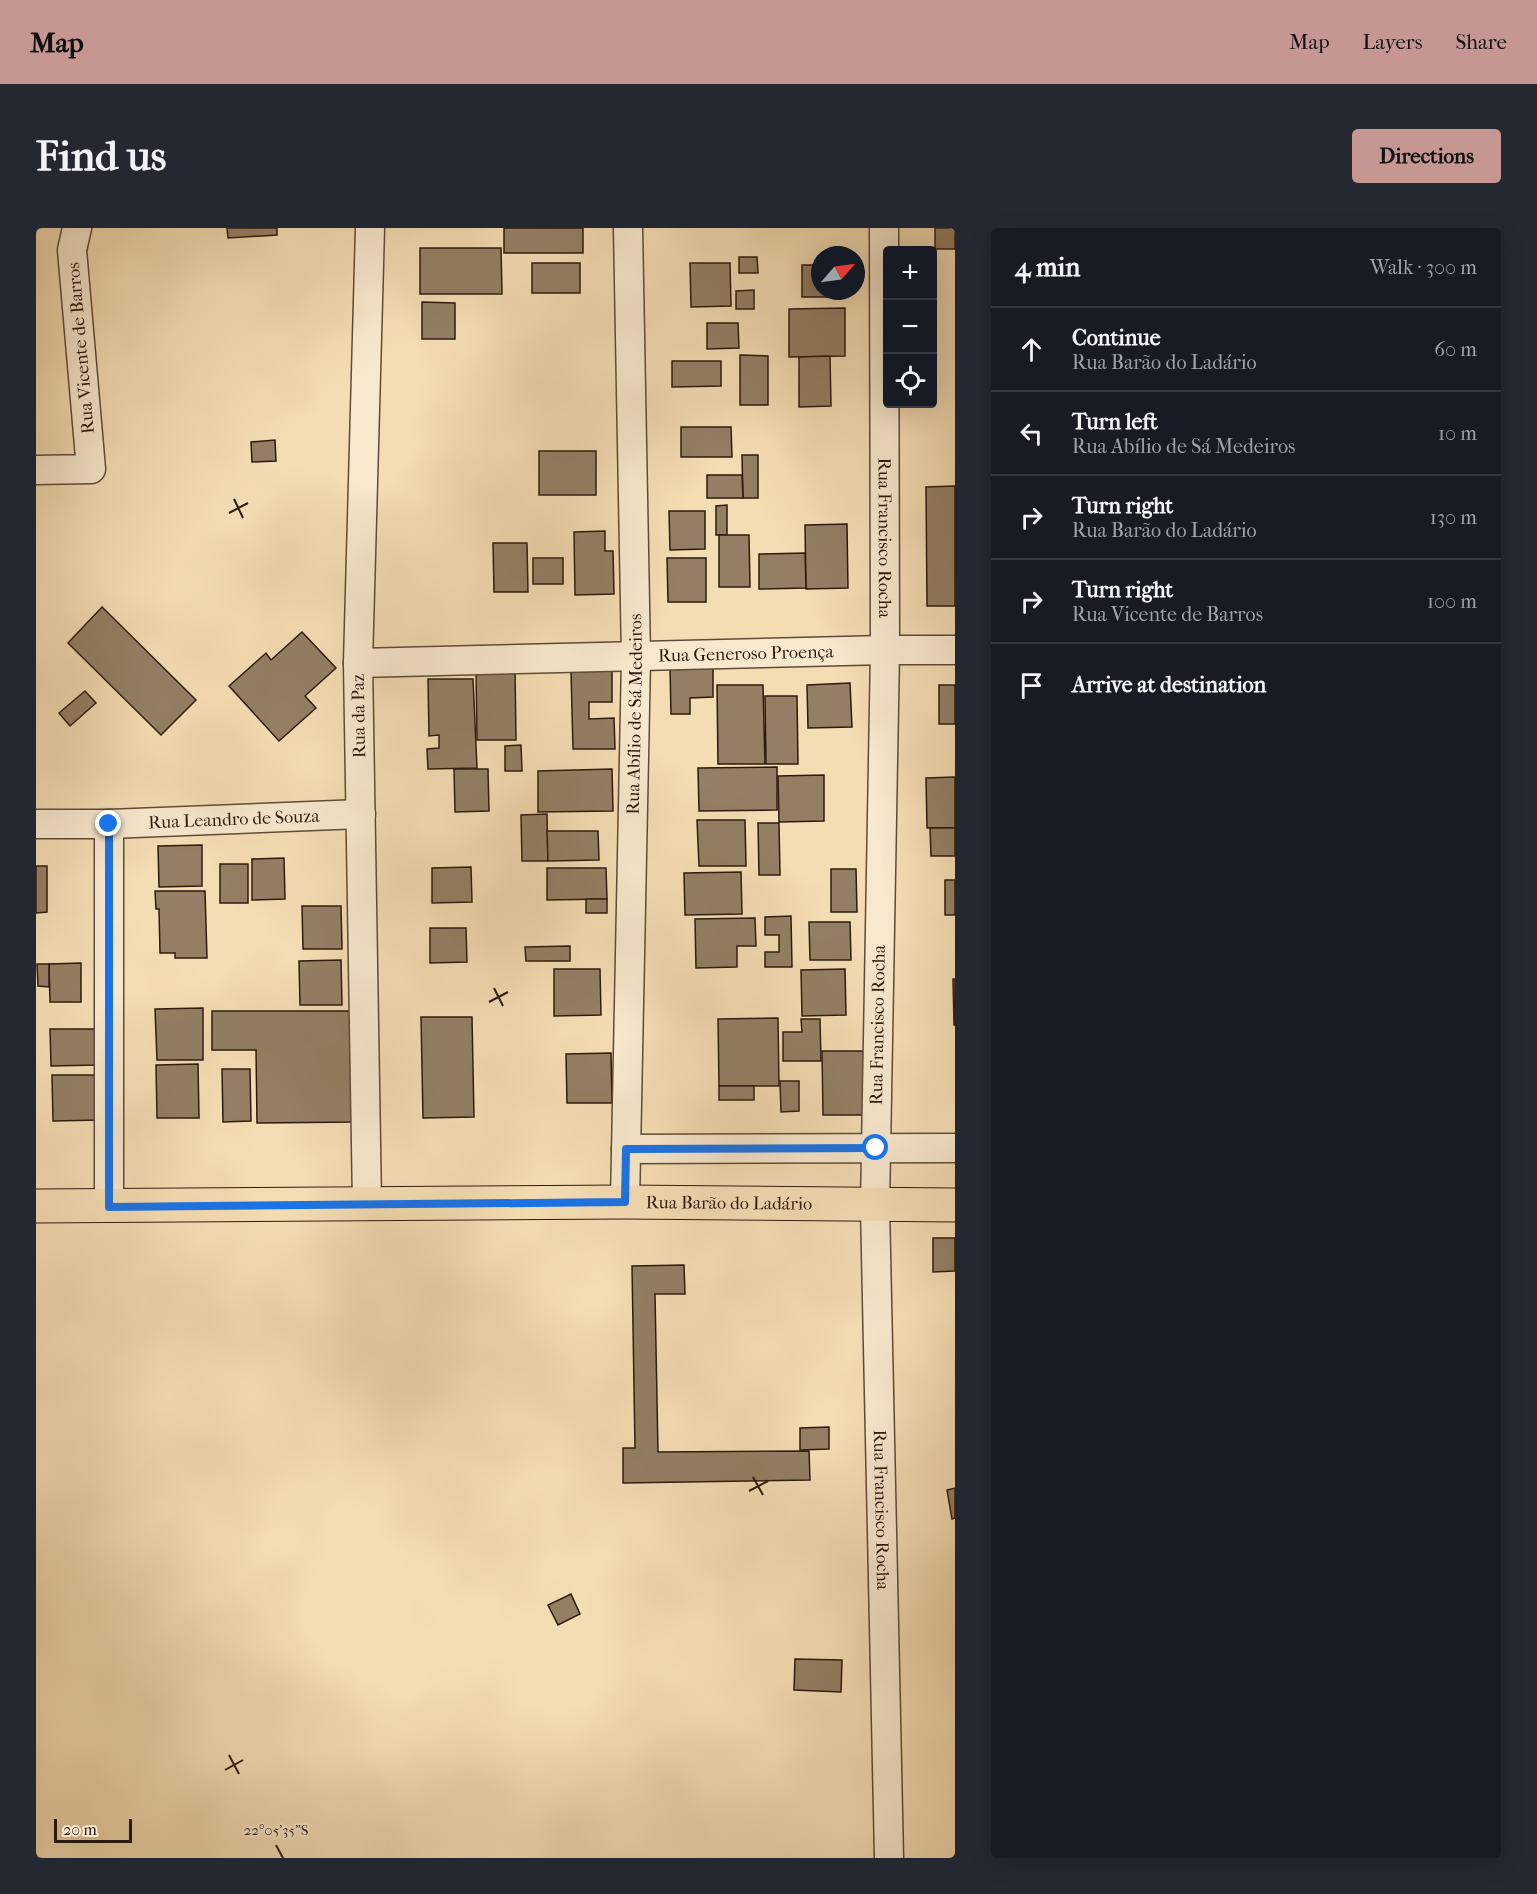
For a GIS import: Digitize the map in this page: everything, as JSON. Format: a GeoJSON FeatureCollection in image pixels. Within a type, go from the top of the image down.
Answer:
{"type":"FeatureCollection","features":[{"type":"Feature","properties":{"kind":"main road","name":"Rua Barão do Ladário"},"geometry":{"type":"LineString","coordinates":[[36,1206],[625,1202],[955,1205]]}},
{"type":"Feature","properties":{"kind":"street","name":"Rua Vicente de Barros"},"geometry":{"type":"LineString","coordinates":[[36,470],[91,469],[72,250],[77,228]]}},
{"type":"Feature","properties":{"kind":"street","name":"Rua da Paz"},"geometry":{"type":"LineString","coordinates":[[367,1204],[358,663],[370,228]]}},
{"type":"Feature","properties":{"kind":"street","name":"Rua Abílio de Sá Medeiros"},"geometry":{"type":"LineString","coordinates":[[625,1202],[636,658],[628,228]]}},
{"type":"Feature","properties":{"kind":"street","name":"Rua Francisco Rocha"},"geometry":{"type":"LineString","coordinates":[[884,228],[885,650],[875,1206],[889,1858]]}},
{"type":"Feature","properties":{"kind":"street","name":"Rua Generoso Proença"},"geometry":{"type":"LineString","coordinates":[[358,663],[955,650]]}},
{"type":"Feature","properties":{"kind":"street","name":"Rua Leandro de Souza"},"geometry":{"type":"LineString","coordinates":[[36,824],[109,824],[361,814]]}},
{"type":"Feature","properties":{"kind":"street"},"geometry":{"type":"LineString","coordinates":[[109,824],[109,1207]]}},
{"type":"Feature","properties":{"kind":"street"},"geometry":{"type":"LineString","coordinates":[[626,1149],[955,1148]]}},
{"type":"Feature","properties":{"kind":"building"},"geometry":{"type":"Polygon","coordinates":[[[227,228],[277,228],[277,235],[228,238],[227,228]]]}},
{"type":"Feature","properties":{"kind":"building"},"geometry":{"type":"Polygon","coordinates":[[[504,228],[583,228],[583,253],[504,253],[504,228]]]}},
{"type":"Feature","properties":{"kind":"building"},"geometry":{"type":"Polygon","coordinates":[[[935,228],[955,228],[955,249],[937,249],[935,228]]]}},
{"type":"Feature","properties":{"kind":"building"},"geometry":{"type":"Polygon","coordinates":[[[420,248],[501,248],[502,294],[420,294],[420,248]]]}},
{"type":"Feature","properties":{"kind":"building"},"geometry":{"type":"Polygon","coordinates":[[[739,257],[757,257],[758,273],[739,273],[739,257]]]}},
{"type":"Feature","properties":{"kind":"building"},"geometry":{"type":"Polygon","coordinates":[[[532,263],[580,263],[580,293],[532,293],[532,263]]]}},
{"type":"Feature","properties":{"kind":"building"},"geometry":{"type":"Polygon","coordinates":[[[690,263],[730,263],[731,306],[691,307],[690,263]]]}},
{"type":"Feature","properties":{"kind":"building"},"geometry":{"type":"Polygon","coordinates":[[[802,265],[811,265],[811,297],[802,297],[802,265]]]}},
{"type":"Feature","properties":{"kind":"building"},"geometry":{"type":"Polygon","coordinates":[[[754,290],[754,309],[736,309],[736,291],[754,290]]]}},
{"type":"Feature","properties":{"kind":"building"},"geometry":{"type":"Polygon","coordinates":[[[422,302],[455,303],[455,339],[422,339],[422,302]]]}},
{"type":"Feature","properties":{"kind":"building"},"geometry":{"type":"Polygon","coordinates":[[[845,308],[845,356],[789,357],[789,309],[845,308]]]}},
{"type":"Feature","properties":{"kind":"building"},"geometry":{"type":"Polygon","coordinates":[[[707,323],[738,323],[739,348],[707,349],[707,323]]]}},
{"type":"Feature","properties":{"kind":"building"},"geometry":{"type":"Polygon","coordinates":[[[740,355],[768,356],[768,405],[740,405],[740,355]]]}},
{"type":"Feature","properties":{"kind":"building"},"geometry":{"type":"Polygon","coordinates":[[[830,356],[831,406],[799,407],[799,357],[830,356]]]}},
{"type":"Feature","properties":{"kind":"building"},"geometry":{"type":"Polygon","coordinates":[[[672,361],[721,361],[721,386],[672,387],[672,361]]]}},
{"type":"Feature","properties":{"kind":"building"},"geometry":{"type":"Polygon","coordinates":[[[681,427],[731,427],[732,457],[681,457],[681,427]]]}},
{"type":"Feature","properties":{"kind":"building"},"geometry":{"type":"Polygon","coordinates":[[[275,440],[276,461],[252,462],[251,442],[275,440]]]}},
{"type":"Feature","properties":{"kind":"building"},"geometry":{"type":"Polygon","coordinates":[[[539,451],[596,451],[596,495],[539,495],[539,451]]]}},
{"type":"Feature","properties":{"kind":"building"},"geometry":{"type":"Polygon","coordinates":[[[742,455],[758,455],[758,498],[743,498],[742,455]]]}},
{"type":"Feature","properties":{"kind":"building"},"geometry":{"type":"Polygon","coordinates":[[[707,475],[742,475],[743,498],[707,498],[707,475]]]}},
{"type":"Feature","properties":{"kind":"building"},"geometry":{"type":"Polygon","coordinates":[[[955,486],[955,606],[927,606],[926,487],[955,486]]]}},
{"type":"Feature","properties":{"kind":"building"},"geometry":{"type":"Polygon","coordinates":[[[727,505],[727,535],[716,535],[716,506],[727,505]]]}},
{"type":"Feature","properties":{"kind":"building"},"geometry":{"type":"Polygon","coordinates":[[[669,511],[705,511],[705,549],[670,550],[669,511]]]}},
{"type":"Feature","properties":{"kind":"building"},"geometry":{"type":"Polygon","coordinates":[[[847,524],[848,588],[806,589],[805,525],[847,524]]]}},
{"type":"Feature","properties":{"kind":"building"},"geometry":{"type":"Polygon","coordinates":[[[605,531],[605,551],[613,551],[614,594],[575,595],[574,532],[605,531]]]}},
{"type":"Feature","properties":{"kind":"building"},"geometry":{"type":"Polygon","coordinates":[[[719,535],[749,535],[750,587],[719,587],[719,535]]]}},
{"type":"Feature","properties":{"kind":"building"},"geometry":{"type":"Polygon","coordinates":[[[493,543],[527,543],[528,592],[494,592],[493,543]]]}},
{"type":"Feature","properties":{"kind":"building"},"geometry":{"type":"Polygon","coordinates":[[[805,553],[806,588],[759,589],[759,554],[805,553]]]}},
{"type":"Feature","properties":{"kind":"building"},"geometry":{"type":"Polygon","coordinates":[[[533,558],[563,558],[563,584],[533,584],[533,558]]]}},
{"type":"Feature","properties":{"kind":"building"},"geometry":{"type":"Polygon","coordinates":[[[667,558],[706,558],[706,602],[668,602],[667,558]]]}},
{"type":"Feature","properties":{"kind":"building"},"geometry":{"type":"Polygon","coordinates":[[[102,607],[196,700],[161,735],[68,643],[102,607]]]}},
{"type":"Feature","properties":{"kind":"building"},"geometry":{"type":"Polygon","coordinates":[[[302,632],[336,668],[305,696],[316,708],[279,741],[229,686],[266,653],[271,660],[302,632]]]}},
{"type":"Feature","properties":{"kind":"building"},"geometry":{"type":"Polygon","coordinates":[[[476,668],[515,668],[516,740],[477,740],[476,668]]]}},
{"type":"Feature","properties":{"kind":"building"},"geometry":{"type":"Polygon","coordinates":[[[670,668],[713,668],[713,697],[690,698],[690,714],[671,714],[670,668]]]}},
{"type":"Feature","properties":{"kind":"building"},"geometry":{"type":"Polygon","coordinates":[[[612,670],[612,702],[589,702],[589,719],[614,718],[615,749],[573,749],[571,671],[612,670]]]}},
{"type":"Feature","properties":{"kind":"building"},"geometry":{"type":"Polygon","coordinates":[[[428,679],[473,679],[477,768],[428,769],[427,749],[439,748],[439,735],[429,736],[428,679]]]}},
{"type":"Feature","properties":{"kind":"building"},"geometry":{"type":"Polygon","coordinates":[[[850,683],[852,727],[808,728],[807,685],[850,683]]]}},
{"type":"Feature","properties":{"kind":"building"},"geometry":{"type":"Polygon","coordinates":[[[717,685],[763,685],[765,764],[718,764],[717,685]]]}},
{"type":"Feature","properties":{"kind":"building"},"geometry":{"type":"Polygon","coordinates":[[[939,685],[955,685],[955,724],[939,724],[939,685]]]}},
{"type":"Feature","properties":{"kind":"building"},"geometry":{"type":"Polygon","coordinates":[[[85,691],[96,703],[70,726],[59,713],[85,691]]]}},
{"type":"Feature","properties":{"kind":"building"},"geometry":{"type":"Polygon","coordinates":[[[765,696],[797,696],[798,764],[766,764],[765,696]]]}},
{"type":"Feature","properties":{"kind":"building"},"geometry":{"type":"Polygon","coordinates":[[[521,745],[522,771],[505,771],[505,746],[521,745]]]}},
{"type":"Feature","properties":{"kind":"building"},"geometry":{"type":"Polygon","coordinates":[[[777,767],[777,810],[699,811],[698,768],[777,767]]]}},
{"type":"Feature","properties":{"kind":"building"},"geometry":{"type":"Polygon","coordinates":[[[454,769],[488,769],[489,811],[455,812],[454,769]]]}},
{"type":"Feature","properties":{"kind":"building"},"geometry":{"type":"Polygon","coordinates":[[[612,769],[613,811],[538,812],[538,771],[612,769]]]}},
{"type":"Feature","properties":{"kind":"building"},"geometry":{"type":"Polygon","coordinates":[[[824,775],[824,821],[779,822],[778,776],[824,775]]]}},
{"type":"Feature","properties":{"kind":"building"},"geometry":{"type":"Polygon","coordinates":[[[955,777],[955,828],[927,828],[926,778],[955,777]]]}},
{"type":"Feature","properties":{"kind":"building"},"geometry":{"type":"Polygon","coordinates":[[[547,814],[548,861],[522,861],[521,815],[547,814]]]}},
{"type":"Feature","properties":{"kind":"building"},"geometry":{"type":"Polygon","coordinates":[[[697,820],[745,820],[746,866],[699,866],[697,820]]]}},
{"type":"Feature","properties":{"kind":"building"},"geometry":{"type":"Polygon","coordinates":[[[758,823],[779,823],[780,875],[759,875],[758,823]]]}},
{"type":"Feature","properties":{"kind":"building"},"geometry":{"type":"Polygon","coordinates":[[[930,828],[955,828],[955,856],[931,856],[930,828]]]}},
{"type":"Feature","properties":{"kind":"building"},"geometry":{"type":"Polygon","coordinates":[[[547,831],[598,831],[599,860],[548,861],[547,831]]]}},
{"type":"Feature","properties":{"kind":"building"},"geometry":{"type":"Polygon","coordinates":[[[202,845],[202,886],[159,887],[158,846],[202,845]]]}},
{"type":"Feature","properties":{"kind":"building"},"geometry":{"type":"Polygon","coordinates":[[[284,858],[285,899],[252,900],[252,859],[284,858]]]}},
{"type":"Feature","properties":{"kind":"building"},"geometry":{"type":"Polygon","coordinates":[[[220,864],[248,864],[248,903],[220,903],[220,864]]]}},
{"type":"Feature","properties":{"kind":"building"},"geometry":{"type":"Polygon","coordinates":[[[36,866],[47,866],[47,912],[36,913],[36,866]]]}},
{"type":"Feature","properties":{"kind":"building"},"geometry":{"type":"Polygon","coordinates":[[[471,867],[472,902],[432,903],[432,868],[471,867]]]}},
{"type":"Feature","properties":{"kind":"building"},"geometry":{"type":"Polygon","coordinates":[[[547,868],[606,868],[607,899],[547,900],[547,868]]]}},
{"type":"Feature","properties":{"kind":"building"},"geometry":{"type":"Polygon","coordinates":[[[831,869],[856,869],[857,912],[831,912],[831,869]]]}},
{"type":"Feature","properties":{"kind":"building"},"geometry":{"type":"Polygon","coordinates":[[[741,872],[742,914],[685,915],[684,873],[741,872]]]}},
{"type":"Feature","properties":{"kind":"building"},"geometry":{"type":"Polygon","coordinates":[[[945,880],[955,880],[955,915],[945,915],[945,880]]]}},
{"type":"Feature","properties":{"kind":"building"},"geometry":{"type":"Polygon","coordinates":[[[155,891],[205,891],[207,958],[175,958],[175,953],[160,953],[159,909],[156,909],[155,891]]]}},
{"type":"Feature","properties":{"kind":"building"},"geometry":{"type":"Polygon","coordinates":[[[586,899],[607,899],[607,913],[586,913],[586,899]]]}},
{"type":"Feature","properties":{"kind":"building"},"geometry":{"type":"Polygon","coordinates":[[[302,906],[341,906],[342,949],[303,949],[302,906]]]}},
{"type":"Feature","properties":{"kind":"building"},"geometry":{"type":"Polygon","coordinates":[[[791,916],[792,967],[765,967],[765,952],[779,952],[779,935],[765,935],[765,917],[791,916]]]}},
{"type":"Feature","properties":{"kind":"building"},"geometry":{"type":"Polygon","coordinates":[[[755,918],[756,946],[737,946],[737,967],[696,968],[695,919],[755,918]]]}},
{"type":"Feature","properties":{"kind":"building"},"geometry":{"type":"Polygon","coordinates":[[[809,922],[850,922],[851,960],[810,960],[809,922]]]}},
{"type":"Feature","properties":{"kind":"building"},"geometry":{"type":"Polygon","coordinates":[[[430,928],[466,928],[467,962],[430,963],[430,928]]]}},
{"type":"Feature","properties":{"kind":"building"},"geometry":{"type":"Polygon","coordinates":[[[570,946],[570,961],[526,961],[525,947],[570,946]]]}},
{"type":"Feature","properties":{"kind":"building"},"geometry":{"type":"Polygon","coordinates":[[[341,960],[342,1005],[300,1005],[299,961],[341,960]]]}},
{"type":"Feature","properties":{"kind":"building"},"geometry":{"type":"Polygon","coordinates":[[[81,963],[81,1002],[50,1002],[49,964],[81,963]]]}},
{"type":"Feature","properties":{"kind":"building"},"geometry":{"type":"Polygon","coordinates":[[[37,964],[49,964],[49,987],[38,986],[37,964]]]}},
{"type":"Feature","properties":{"kind":"building"},"geometry":{"type":"Polygon","coordinates":[[[554,969],[600,969],[601,1015],[554,1016],[554,969]]]}},
{"type":"Feature","properties":{"kind":"building"},"geometry":{"type":"Polygon","coordinates":[[[845,969],[846,1015],[802,1016],[801,970],[845,969]]]}},
{"type":"Feature","properties":{"kind":"building"},"geometry":{"type":"Polygon","coordinates":[[[953,979],[955,979],[955,1025],[954,1025],[953,979]]]}},
{"type":"Feature","properties":{"kind":"building"},"geometry":{"type":"Polygon","coordinates":[[[203,1008],[203,1060],[157,1060],[155,1009],[203,1008]]]}},
{"type":"Feature","properties":{"kind":"building"},"geometry":{"type":"Polygon","coordinates":[[[212,1011],[355,1011],[356,1122],[257,1123],[256,1050],[212,1050],[212,1011]]]}},
{"type":"Feature","properties":{"kind":"building"},"geometry":{"type":"Polygon","coordinates":[[[421,1017],[472,1017],[474,1117],[423,1118],[421,1017]]]}},
{"type":"Feature","properties":{"kind":"building"},"geometry":{"type":"Polygon","coordinates":[[[778,1018],[779,1086],[719,1086],[718,1019],[778,1018]]]}},
{"type":"Feature","properties":{"kind":"building"},"geometry":{"type":"Polygon","coordinates":[[[801,1019],[820,1019],[821,1061],[783,1061],[783,1032],[802,1032],[801,1019]]]}},
{"type":"Feature","properties":{"kind":"building"},"geometry":{"type":"Polygon","coordinates":[[[50,1029],[95,1029],[96,1065],[51,1066],[50,1029]]]}},
{"type":"Feature","properties":{"kind":"building"},"geometry":{"type":"Polygon","coordinates":[[[822,1051],[870,1051],[872,1115],[823,1115],[822,1051]]]}},
{"type":"Feature","properties":{"kind":"building"},"geometry":{"type":"Polygon","coordinates":[[[611,1053],[612,1103],[567,1103],[566,1054],[611,1053]]]}},
{"type":"Feature","properties":{"kind":"building"},"geometry":{"type":"Polygon","coordinates":[[[198,1064],[199,1118],[157,1118],[156,1065],[198,1064]]]}},
{"type":"Feature","properties":{"kind":"building"},"geometry":{"type":"Polygon","coordinates":[[[222,1069],[250,1069],[251,1121],[223,1122],[222,1069]]]}},
{"type":"Feature","properties":{"kind":"building"},"geometry":{"type":"Polygon","coordinates":[[[52,1075],[100,1075],[101,1120],[53,1121],[52,1075]]]}},
{"type":"Feature","properties":{"kind":"building"},"geometry":{"type":"Polygon","coordinates":[[[780,1081],[799,1081],[799,1111],[781,1112],[780,1081]]]}},
{"type":"Feature","properties":{"kind":"building"},"geometry":{"type":"Polygon","coordinates":[[[719,1086],[754,1086],[754,1100],[719,1100],[719,1086]]]}},
{"type":"Feature","properties":{"kind":"building"},"geometry":{"type":"Polygon","coordinates":[[[933,1238],[955,1238],[955,1271],[933,1272],[933,1238]]]}},
{"type":"Feature","properties":{"kind":"building"},"geometry":{"type":"Polygon","coordinates":[[[684,1265],[685,1294],[655,1294],[658,1452],[809,1451],[810,1480],[623,1483],[623,1448],[635,1448],[632,1266],[684,1265]]]}},
{"type":"Feature","properties":{"kind":"building"},"geometry":{"type":"Polygon","coordinates":[[[829,1427],[829,1449],[800,1450],[800,1428],[829,1427]]]}},
{"type":"Feature","properties":{"kind":"building"},"geometry":{"type":"Polygon","coordinates":[[[955,1488],[955,1518],[952,1519],[947,1490],[955,1488]]]}},
{"type":"Feature","properties":{"kind":"building"},"geometry":{"type":"Polygon","coordinates":[[[571,1594],[580,1614],[558,1625],[548,1605],[571,1594]]]}},
{"type":"Feature","properties":{"kind":"building"},"geometry":{"type":"Polygon","coordinates":[[[795,1659],[842,1660],[841,1692],[794,1690],[795,1659]]]}},
{"type":"Feature","properties":{"kind":"route"},"geometry":{"type":"LineString","coordinates":[[109,824],[109,1207],[625,1202],[626,1149],[876,1148]]}}]}
